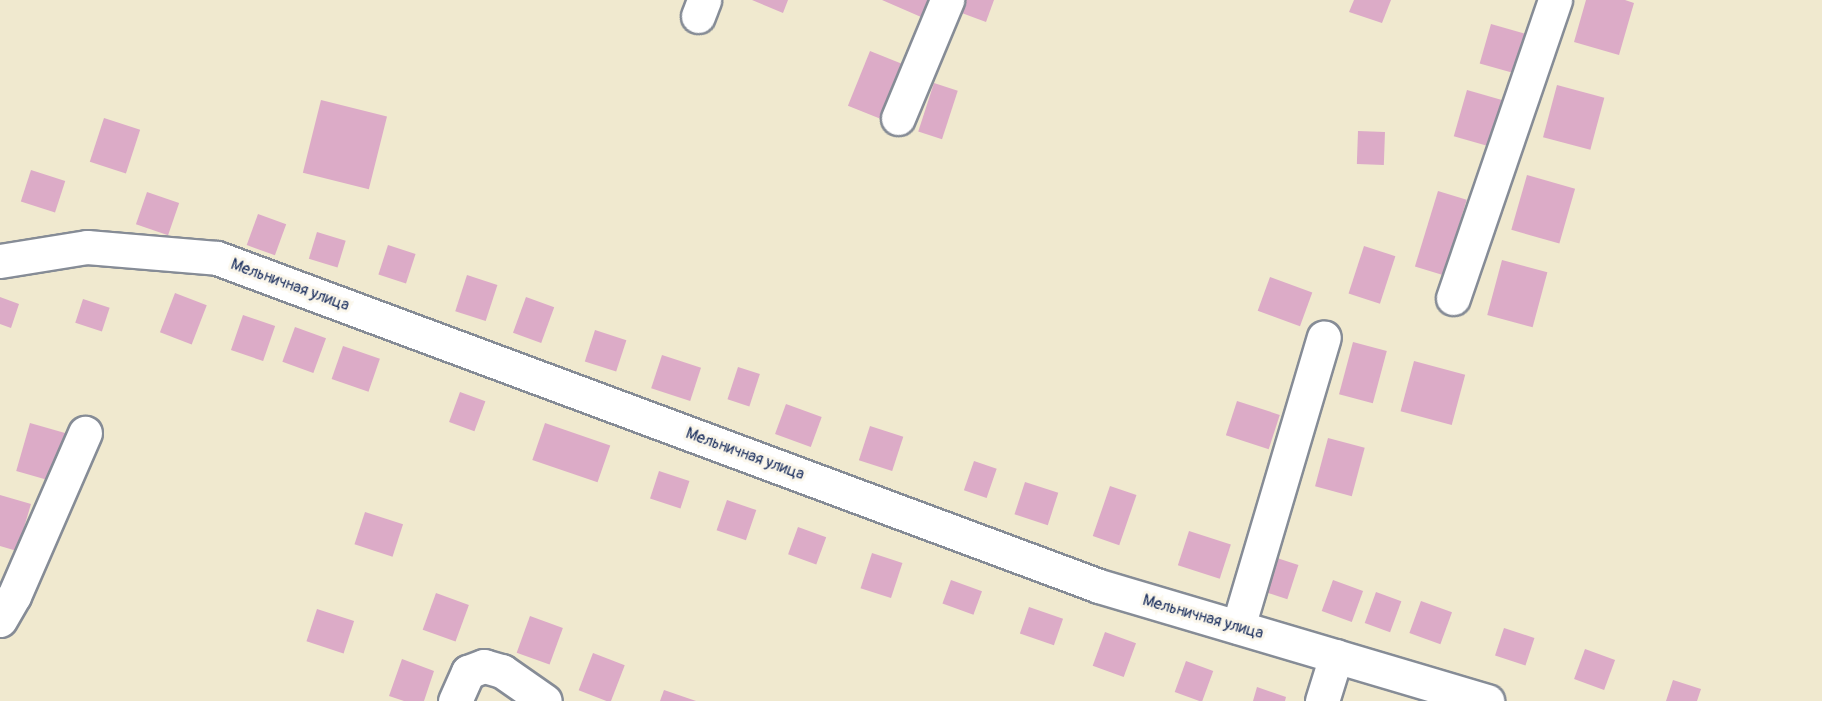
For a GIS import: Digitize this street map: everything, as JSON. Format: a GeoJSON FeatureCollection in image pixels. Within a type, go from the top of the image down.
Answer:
{"type":"FeatureCollection","features":[{"type":"Feature","properties":{"kind":"street"},"geometry":{"type":"LineString","coordinates":[[898,118],[947,0]]}},
{"type":"Feature","properties":{"kind":"street"},"geometry":{"type":"LineString","coordinates":[[1453,298],[1556,0]]}},
{"type":"Feature","properties":{"kind":"street","name":"Мельничная улица"},"geometry":{"type":"LineString","coordinates":[[0,261],[87,247],[217,258],[1099,586],[1486,701]]}},
{"type":"Feature","properties":{"kind":"street"},"geometry":{"type":"LineString","coordinates":[[1238,627],[1324,337]]}},
{"type":"Feature","properties":{"kind":"street"},"geometry":{"type":"LineString","coordinates":[[0,620],[14,596],[85,433]]}},
{"type":"Feature","properties":{"kind":"street"},"geometry":{"type":"LineString","coordinates":[[1322,701],[1336,657]]}},
{"type":"Feature","properties":{"kind":"street"},"geometry":{"type":"LineString","coordinates":[[455,701],[468,672],[484,666],[502,671],[545,701]]}},
{"type":"Feature","properties":{"kind":"building"},"geometry":{"type":"Polygon","coordinates":[[[752,0],[788,0],[783,13],[752,0]]]}},
{"type":"Feature","properties":{"kind":"building"},"geometry":{"type":"Polygon","coordinates":[[[882,0],[937,0],[928,20],[882,0]]]}},
{"type":"Feature","properties":{"kind":"building"},"geometry":{"type":"Polygon","coordinates":[[[964,0],[994,0],[986,22],[959,12],[964,0]]]}},
{"type":"Feature","properties":{"kind":"building"},"geometry":{"type":"Polygon","coordinates":[[[1354,0],[1391,0],[1382,23],[1349,12],[1354,0]]]}},
{"type":"Feature","properties":{"kind":"building"},"geometry":{"type":"Polygon","coordinates":[[[1586,0],[1625,0],[1634,3],[1619,55],[1574,42],[1586,0]]]}},
{"type":"Feature","properties":{"kind":"building"},"geometry":{"type":"Polygon","coordinates":[[[1491,24],[1527,34],[1515,74],[1480,63],[1491,24]]]}},
{"type":"Feature","properties":{"kind":"building"},"geometry":{"type":"Polygon","coordinates":[[[870,51],[902,64],[880,119],[848,106],[870,51]]]}},
{"type":"Feature","properties":{"kind":"building"},"geometry":{"type":"Polygon","coordinates":[[[934,83],[958,91],[942,139],[918,132],[934,83]]]}},
{"type":"Feature","properties":{"kind":"building"},"geometry":{"type":"Polygon","coordinates":[[[1557,85],[1604,98],[1590,150],[1543,137],[1557,85]]]}},
{"type":"Feature","properties":{"kind":"building"},"geometry":{"type":"Polygon","coordinates":[[[1467,90],[1505,101],[1492,147],[1454,136],[1467,90]]]}},
{"type":"Feature","properties":{"kind":"building"},"geometry":{"type":"Polygon","coordinates":[[[321,100],[387,116],[369,189],[303,173],[321,100]]]}},
{"type":"Feature","properties":{"kind":"building"},"geometry":{"type":"Polygon","coordinates":[[[104,118],[140,130],[126,173],[90,162],[104,118]]]}},
{"type":"Feature","properties":{"kind":"building"},"geometry":{"type":"Polygon","coordinates":[[[1358,131],[1385,132],[1384,165],[1357,164],[1358,131]]]}},
{"type":"Feature","properties":{"kind":"building"},"geometry":{"type":"Polygon","coordinates":[[[31,170],[65,181],[55,213],[21,201],[31,170]]]}},
{"type":"Feature","properties":{"kind":"building"},"geometry":{"type":"Polygon","coordinates":[[[1527,175],[1575,189],[1559,244],[1511,230],[1527,175]]]}},
{"type":"Feature","properties":{"kind":"building"},"geometry":{"type":"Polygon","coordinates":[[[1438,191],[1467,200],[1444,275],[1415,267],[1438,191]]]}},
{"type":"Feature","properties":{"kind":"building"},"geometry":{"type":"Polygon","coordinates":[[[147,192],[179,203],[168,235],[136,224],[147,192]]]}},
{"type":"Feature","properties":{"kind":"building"},"geometry":{"type":"Polygon","coordinates":[[[258,214],[286,224],[275,255],[247,245],[258,214]]]}},
{"type":"Feature","properties":{"kind":"building"},"geometry":{"type":"Polygon","coordinates":[[[317,232],[346,241],[338,268],[309,259],[317,232]]]}},
{"type":"Feature","properties":{"kind":"building"},"geometry":{"type":"Polygon","coordinates":[[[388,245],[416,254],[406,283],[378,274],[388,245]]]}},
{"type":"Feature","properties":{"kind":"building"},"geometry":{"type":"Polygon","coordinates":[[[1364,246],[1395,256],[1380,304],[1349,294],[1364,246]]]}},
{"type":"Feature","properties":{"kind":"building"},"geometry":{"type":"Polygon","coordinates":[[[1502,260],[1547,272],[1533,327],[1487,315],[1502,260]]]}},
{"type":"Feature","properties":{"kind":"building"},"geometry":{"type":"Polygon","coordinates":[[[467,275],[497,285],[486,321],[455,311],[467,275]]]}},
{"type":"Feature","properties":{"kind":"building"},"geometry":{"type":"Polygon","coordinates":[[[1270,277],[1312,292],[1300,326],[1258,311],[1270,277]]]}},
{"type":"Feature","properties":{"kind":"building"},"geometry":{"type":"Polygon","coordinates":[[[175,293],[207,305],[192,344],[160,332],[175,293]]]}},
{"type":"Feature","properties":{"kind":"building"},"geometry":{"type":"Polygon","coordinates":[[[0,297],[19,304],[11,328],[0,324],[0,297]]]}},
{"type":"Feature","properties":{"kind":"building"},"geometry":{"type":"Polygon","coordinates":[[[526,297],[554,307],[541,343],[513,333],[526,297]]]}},
{"type":"Feature","properties":{"kind":"building"},"geometry":{"type":"Polygon","coordinates":[[[83,299],[110,308],[102,331],[75,323],[83,299]]]}},
{"type":"Feature","properties":{"kind":"building"},"geometry":{"type":"Polygon","coordinates":[[[243,315],[275,326],[263,361],[231,350],[243,315]]]}},
{"type":"Feature","properties":{"kind":"building"},"geometry":{"type":"Polygon","coordinates":[[[295,327],[326,338],[313,373],[282,362],[295,327]]]}},
{"type":"Feature","properties":{"kind":"building"},"geometry":{"type":"Polygon","coordinates":[[[595,330],[626,340],[616,372],[585,361],[595,330]]]}},
{"type":"Feature","properties":{"kind":"building"},"geometry":{"type":"Polygon","coordinates":[[[1353,342],[1387,351],[1373,403],[1339,394],[1353,342]]]}},
{"type":"Feature","properties":{"kind":"building"},"geometry":{"type":"Polygon","coordinates":[[[343,346],[380,359],[368,392],[332,379],[343,346]]]}},
{"type":"Feature","properties":{"kind":"building"},"geometry":{"type":"Polygon","coordinates":[[[662,355],[701,368],[690,401],[651,388],[662,355]]]}},
{"type":"Feature","properties":{"kind":"building"},"geometry":{"type":"Polygon","coordinates":[[[1414,361],[1465,375],[1452,425],[1401,411],[1414,361]]]}},
{"type":"Feature","properties":{"kind":"building"},"geometry":{"type":"Polygon","coordinates":[[[738,367],[760,374],[749,406],[727,399],[738,367]]]}},
{"type":"Feature","properties":{"kind":"building"},"geometry":{"type":"Polygon","coordinates":[[[460,392],[485,401],[474,431],[449,422],[460,392]]]}},
{"type":"Feature","properties":{"kind":"building"},"geometry":{"type":"Polygon","coordinates":[[[1237,401],[1280,415],[1269,449],[1226,435],[1237,401]]]}},
{"type":"Feature","properties":{"kind":"building"},"geometry":{"type":"Polygon","coordinates":[[[786,404],[822,417],[811,447],[775,434],[786,404]]]}},
{"type":"Feature","properties":{"kind":"building"},"geometry":{"type":"Polygon","coordinates":[[[30,423],[69,434],[56,482],[16,471],[30,423]]]}},
{"type":"Feature","properties":{"kind":"building"},"geometry":{"type":"Polygon","coordinates":[[[545,423],[610,445],[598,482],[532,460],[545,423]]]}},
{"type":"Feature","properties":{"kind":"building"},"geometry":{"type":"Polygon","coordinates":[[[870,426],[903,437],[892,471],[859,460],[870,426]]]}},
{"type":"Feature","properties":{"kind":"building"},"geometry":{"type":"Polygon","coordinates":[[[1328,438],[1365,448],[1352,496],[1315,486],[1328,438]]]}},
{"type":"Feature","properties":{"kind":"building"},"geometry":{"type":"Polygon","coordinates":[[[974,461],[997,469],[987,498],[964,490],[974,461]]]}},
{"type":"Feature","properties":{"kind":"building"},"geometry":{"type":"Polygon","coordinates":[[[659,471],[689,481],[680,508],[650,499],[659,471]]]}},
{"type":"Feature","properties":{"kind":"building"},"geometry":{"type":"Polygon","coordinates":[[[1025,482],[1058,493],[1048,525],[1014,514],[1025,482]]]}},
{"type":"Feature","properties":{"kind":"building"},"geometry":{"type":"Polygon","coordinates":[[[1110,486],[1136,495],[1119,545],[1093,536],[1110,486]]]}},
{"type":"Feature","properties":{"kind":"building"},"geometry":{"type":"Polygon","coordinates":[[[0,495],[31,504],[17,551],[0,546],[0,495]]]}},
{"type":"Feature","properties":{"kind":"building"},"geometry":{"type":"Polygon","coordinates":[[[727,500],[756,510],[746,540],[717,530],[727,500]]]}},
{"type":"Feature","properties":{"kind":"building"},"geometry":{"type":"Polygon","coordinates":[[[365,512],[403,524],[393,557],[354,544],[365,512]]]}},
{"type":"Feature","properties":{"kind":"building"},"geometry":{"type":"Polygon","coordinates":[[[798,527],[826,537],[816,565],[788,554],[798,527]]]}},
{"type":"Feature","properties":{"kind":"building"},"geometry":{"type":"Polygon","coordinates":[[[1189,531],[1231,545],[1220,579],[1178,565],[1189,531]]]}},
{"type":"Feature","properties":{"kind":"building"},"geometry":{"type":"Polygon","coordinates":[[[872,553],[902,563],[891,598],[861,588],[872,553]]]}},
{"type":"Feature","properties":{"kind":"building"},"geometry":{"type":"Polygon","coordinates":[[[1268,555],[1298,565],[1287,599],[1257,589],[1268,555]]]}},
{"type":"Feature","properties":{"kind":"building"},"geometry":{"type":"Polygon","coordinates":[[[951,580],[982,591],[973,615],[942,603],[951,580]]]}},
{"type":"Feature","properties":{"kind":"building"},"geometry":{"type":"Polygon","coordinates":[[[1333,580],[1363,591],[1352,622],[1322,611],[1333,580]]]}},
{"type":"Feature","properties":{"kind":"building"},"geometry":{"type":"Polygon","coordinates":[[[1376,592],[1401,601],[1390,632],[1365,623],[1376,592]]]}},
{"type":"Feature","properties":{"kind":"building"},"geometry":{"type":"Polygon","coordinates":[[[436,593],[469,605],[456,642],[423,630],[436,593]]]}},
{"type":"Feature","properties":{"kind":"building"},"geometry":{"type":"Polygon","coordinates":[[[1421,601],[1452,612],[1440,644],[1409,633],[1421,601]]]}},
{"type":"Feature","properties":{"kind":"building"},"geometry":{"type":"Polygon","coordinates":[[[1029,607],[1063,619],[1054,645],[1020,633],[1029,607]]]}},
{"type":"Feature","properties":{"kind":"building"},"geometry":{"type":"Polygon","coordinates":[[[317,609],[354,621],[344,653],[306,641],[317,609]]]}},
{"type":"Feature","properties":{"kind":"building"},"geometry":{"type":"Polygon","coordinates":[[[530,616],[563,628],[550,665],[517,653],[530,616]]]}},
{"type":"Feature","properties":{"kind":"building"},"geometry":{"type":"Polygon","coordinates":[[[1504,628],[1534,638],[1525,665],[1495,656],[1504,628]]]}},
{"type":"Feature","properties":{"kind":"building"},"geometry":{"type":"Polygon","coordinates":[[[1105,632],[1136,643],[1124,677],[1093,666],[1105,632]]]}},
{"type":"Feature","properties":{"kind":"building"},"geometry":{"type":"Polygon","coordinates":[[[1585,649],[1615,660],[1604,690],[1574,679],[1585,649]]]}},
{"type":"Feature","properties":{"kind":"building"},"geometry":{"type":"Polygon","coordinates":[[[593,653],[625,665],[611,701],[579,690],[593,653]]]}},
{"type":"Feature","properties":{"kind":"building"},"geometry":{"type":"Polygon","coordinates":[[[402,659],[434,671],[424,701],[404,701],[389,696],[402,659]]]}},
{"type":"Feature","properties":{"kind":"building"},"geometry":{"type":"Polygon","coordinates":[[[1186,661],[1213,671],[1202,701],[1175,692],[1186,661]]]}},
{"type":"Feature","properties":{"kind":"building"},"geometry":{"type":"Polygon","coordinates":[[[1673,680],[1701,689],[1697,701],[1666,701],[1673,680]]]}},
{"type":"Feature","properties":{"kind":"building"},"geometry":{"type":"Polygon","coordinates":[[[1257,687],[1286,697],[1285,701],[1253,701],[1257,687]]]}},
{"type":"Feature","properties":{"kind":"building"},"geometry":{"type":"Polygon","coordinates":[[[664,690],[696,701],[660,701],[664,690]]]}}]}
